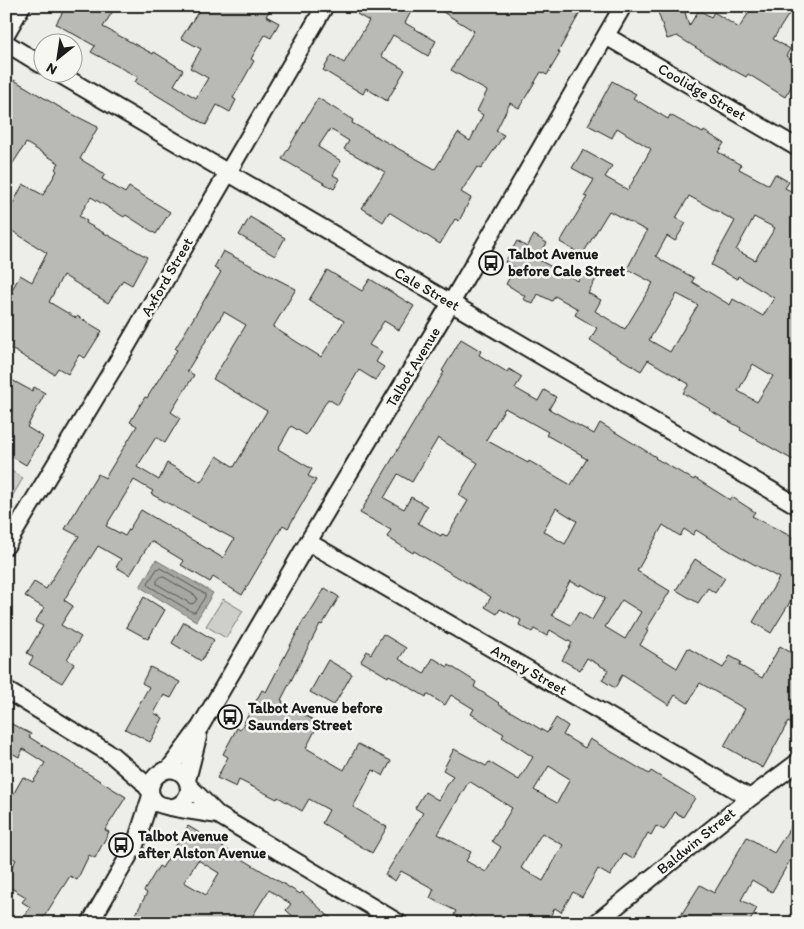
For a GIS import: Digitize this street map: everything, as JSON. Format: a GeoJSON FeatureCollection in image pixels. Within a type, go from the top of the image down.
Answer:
{"type":"FeatureCollection","features":[{"type":"Feature","properties":{"kind":"street"},"geometry":{"type":"LineString","coordinates":[[6,34],[22,6]]}},
{"type":"Feature","properties":{"kind":"street","name":"Axford Street"},"geometry":{"type":"LineString","coordinates":[[6,546],[125,349],[325,6]]}},
{"type":"Feature","properties":{"kind":"street","name":"Talbot Avenue"},"geometry":{"type":"LineString","coordinates":[[165,770],[200,727],[451,303],[623,6]]}},
{"type":"Feature","properties":{"kind":"street","name":"Coolidge Street"},"geometry":{"type":"LineString","coordinates":[[606,36],[798,148]]}},
{"type":"Feature","properties":{"kind":"street"},"geometry":{"type":"LineString","coordinates":[[6,44],[32,59]]}},
{"type":"Feature","properties":{"kind":"street","name":"Cale Street"},"geometry":{"type":"LineString","coordinates":[[73,82],[798,506]]}},
{"type":"Feature","properties":{"kind":"street","name":"Amery Street"},"geometry":{"type":"LineString","coordinates":[[308,542],[750,798]]}},
{"type":"Feature","properties":{"kind":"street"},"geometry":{"type":"LineString","coordinates":[[6,690],[112,755],[142,781],[158,804],[218,815]]}},
{"type":"Feature","properties":{"kind":"street","name":"Talbot Avenue"},"geometry":{"type":"LineString","coordinates":[[188,783],[200,727]]}},
{"type":"Feature","properties":{"kind":"street"},"geometry":{"type":"LineString","coordinates":[[112,755],[148,768],[179,771],[218,815],[399,923]]}},
{"type":"Feature","properties":{"kind":"street","name":"Baldwin Street"},"geometry":{"type":"LineString","coordinates":[[596,923],[750,798],[798,762]]}},
{"type":"Feature","properties":{"kind":"street"},"geometry":{"type":"LineString","coordinates":[[135,845],[151,793],[153,777],[165,770]]}},
{"type":"Feature","properties":{"kind":"street"},"geometry":{"type":"LineString","coordinates":[[90,923],[135,845],[170,807],[184,802],[188,792],[188,783]]}},
{"type":"Feature","properties":{"kind":"shaded area"},"geometry":{"type":"Polygon","coordinates":[[[6,468],[23,478],[6,507],[6,468]]]}},
{"type":"Feature","properties":{"kind":"shaded area"},"geometry":{"type":"Polygon","coordinates":[[[223,599],[243,611],[226,638],[206,626],[223,599]]]}},
{"type":"Feature","properties":{"kind":"water"},"geometry":{"type":"Polygon","coordinates":[[[156,560],[213,593],[196,621],[140,587],[156,560]]]}},
{"type":"Feature","properties":{"kind":"building"},"geometry":{"type":"Polygon","coordinates":[[[66,6],[116,6],[103,27],[153,54],[154,52],[183,70],[174,85],[196,98],[208,78],[190,68],[201,49],[181,38],[202,6],[273,6],[266,16],[279,23],[271,38],[265,35],[251,59],[254,61],[233,98],[236,100],[230,112],[217,105],[206,125],[135,82],[138,77],[91,52],[95,46],[82,39],[82,32],[70,32],[56,24],[66,6]]]}},
{"type":"Feature","properties":{"kind":"building"},"geometry":{"type":"Polygon","coordinates":[[[361,6],[414,6],[405,23],[436,41],[428,56],[393,35],[381,56],[405,70],[387,101],[366,88],[363,94],[323,70],[332,55],[344,63],[369,21],[357,14],[361,6]]]}},
{"type":"Feature","properties":{"kind":"building"},"geometry":{"type":"Polygon","coordinates":[[[433,6],[573,6],[581,11],[547,75],[541,72],[519,108],[510,103],[496,131],[504,135],[481,169],[477,167],[461,192],[471,198],[459,221],[455,219],[440,244],[389,212],[383,222],[362,208],[385,172],[344,149],[349,141],[330,129],[318,147],[341,161],[333,175],[340,179],[334,189],[282,159],[318,98],[353,120],[352,123],[435,169],[458,133],[470,141],[483,115],[477,111],[487,91],[451,70],[474,31],[433,6]]]}},
{"type":"Feature","properties":{"kind":"building"},"geometry":{"type":"Polygon","coordinates":[[[656,6],[683,6],[689,26],[699,10],[711,17],[714,12],[739,28],[753,6],[794,6],[773,39],[790,49],[786,56],[798,64],[798,76],[785,97],[748,74],[746,77],[719,62],[677,36],[667,39],[656,6]]]}},
{"type":"Feature","properties":{"kind":"building"},"geometry":{"type":"Polygon","coordinates":[[[14,80],[66,111],[98,127],[80,159],[105,174],[102,179],[125,193],[129,187],[170,212],[156,234],[126,215],[124,217],[91,197],[79,216],[87,221],[86,223],[147,257],[132,285],[123,280],[108,303],[63,275],[49,302],[102,331],[85,358],[79,355],[68,374],[58,368],[54,374],[6,346],[6,284],[13,288],[20,275],[32,282],[47,253],[6,227],[6,217],[23,184],[43,195],[57,171],[55,169],[59,163],[26,143],[6,174],[6,93],[14,80]]]}},
{"type":"Feature","properties":{"kind":"building"},"geometry":{"type":"Polygon","coordinates":[[[612,81],[636,94],[633,98],[668,119],[670,115],[724,143],[718,152],[741,165],[739,169],[769,185],[775,174],[789,182],[785,188],[798,195],[798,452],[793,460],[740,430],[741,428],[683,393],[689,384],[648,360],[641,371],[590,340],[597,328],[575,315],[578,309],[555,296],[552,301],[538,294],[533,304],[523,299],[525,296],[506,284],[515,268],[505,262],[517,241],[527,247],[534,235],[547,243],[537,259],[578,281],[583,272],[596,279],[588,293],[601,300],[595,311],[625,329],[653,283],[627,269],[647,231],[609,211],[582,255],[560,242],[587,197],[584,196],[594,180],[572,168],[583,150],[612,166],[605,177],[628,190],[651,149],[617,128],[612,138],[588,125],[612,81]],[[689,196],[676,218],[686,223],[675,241],[667,236],[656,256],[694,278],[692,282],[730,305],[733,299],[763,316],[774,298],[738,276],[737,279],[711,265],[735,221],[689,196]],[[754,217],[736,250],[755,260],[775,228],[754,217]],[[677,294],[649,340],[670,352],[698,305],[677,294]],[[753,364],[738,391],[757,402],[773,376],[753,364]]]}},
{"type":"Feature","properties":{"kind":"building"},"geometry":{"type":"Polygon","coordinates":[[[250,217],[285,238],[275,256],[239,235],[250,217]]]}},
{"type":"Feature","properties":{"kind":"building"},"geometry":{"type":"Polygon","coordinates":[[[223,251],[296,289],[273,327],[321,357],[344,321],[309,300],[327,270],[362,291],[370,279],[414,306],[399,330],[384,321],[369,345],[382,352],[376,362],[384,367],[375,380],[359,370],[338,405],[328,399],[306,435],[291,426],[278,449],[312,469],[308,476],[316,480],[288,528],[283,525],[242,595],[213,577],[210,582],[181,565],[184,561],[151,541],[130,575],[116,567],[121,559],[98,546],[64,600],[73,606],[61,625],[81,637],[67,659],[74,664],[62,683],[29,664],[33,657],[27,653],[43,626],[35,622],[44,608],[25,596],[34,582],[46,589],[79,536],[65,529],[98,474],[105,478],[137,426],[130,422],[177,350],[175,349],[221,272],[214,268],[223,251]],[[224,312],[187,371],[194,375],[171,412],[180,418],[165,443],[156,437],[137,467],[159,480],[167,463],[201,482],[217,456],[234,467],[267,411],[213,379],[246,325],[224,312]],[[134,480],[106,526],[125,536],[141,510],[223,558],[234,539],[151,494],[153,491],[134,480]]]}},
{"type":"Feature","properties":{"kind":"building"},"geometry":{"type":"Polygon","coordinates":[[[461,339],[481,351],[479,355],[507,372],[509,369],[522,377],[515,388],[538,401],[544,390],[556,397],[549,409],[594,434],[600,423],[694,480],[695,478],[730,500],[732,497],[755,512],[752,516],[798,540],[798,589],[771,633],[753,622],[779,578],[696,530],[693,535],[684,529],[680,536],[663,525],[637,571],[670,591],[646,630],[648,631],[640,645],[677,668],[688,648],[723,668],[730,656],[741,662],[739,665],[762,678],[780,646],[798,657],[798,714],[792,724],[788,722],[763,768],[724,746],[745,709],[700,683],[688,703],[675,695],[669,705],[622,675],[615,688],[602,680],[608,670],[587,658],[580,670],[562,660],[572,643],[550,630],[547,636],[534,629],[532,632],[519,625],[521,620],[500,609],[497,614],[485,607],[491,597],[387,537],[391,530],[360,513],[444,372],[442,371],[461,339]],[[505,408],[486,440],[528,463],[529,461],[571,485],[587,459],[546,435],[548,432],[505,408]],[[438,438],[412,482],[398,474],[384,498],[404,509],[411,497],[427,506],[418,523],[441,536],[442,534],[447,536],[468,501],[459,495],[478,463],[438,438]],[[556,508],[543,531],[565,544],[577,521],[556,508]],[[570,581],[552,615],[571,625],[579,612],[592,620],[605,598],[581,584],[580,586],[570,581]],[[622,600],[605,627],[625,639],[641,612],[622,600]]]}},
{"type":"Feature","properties":{"kind":"building"},"geometry":{"type":"Polygon","coordinates":[[[6,377],[32,391],[34,387],[45,393],[27,427],[43,437],[26,465],[6,453],[6,377]]]}},
{"type":"Feature","properties":{"kind":"building"},"geometry":{"type":"Polygon","coordinates":[[[695,559],[725,578],[715,593],[708,588],[698,603],[676,590],[695,559]]]}},
{"type":"Feature","properties":{"kind":"building"},"geometry":{"type":"Polygon","coordinates":[[[325,588],[339,597],[322,625],[320,624],[281,700],[283,701],[282,703],[319,723],[306,748],[344,770],[358,744],[391,761],[383,776],[373,770],[353,807],[387,827],[372,853],[322,823],[329,810],[309,799],[302,811],[278,797],[277,799],[239,780],[236,787],[217,778],[228,757],[223,754],[237,728],[240,730],[262,690],[266,692],[304,619],[325,588]]]}},
{"type":"Feature","properties":{"kind":"building"},"geometry":{"type":"Polygon","coordinates":[[[144,597],[165,610],[148,639],[126,627],[144,597]]]}},
{"type":"Feature","properties":{"kind":"building"},"geometry":{"type":"Polygon","coordinates":[[[184,622],[214,640],[201,661],[172,643],[184,622]]]}},
{"type":"Feature","properties":{"kind":"building"},"geometry":{"type":"Polygon","coordinates":[[[383,634],[406,648],[399,659],[424,674],[433,658],[448,667],[449,665],[476,682],[474,687],[498,704],[547,733],[556,718],[568,726],[563,735],[585,748],[590,739],[649,774],[651,771],[695,798],[683,817],[675,812],[664,830],[656,826],[651,835],[648,833],[633,859],[624,854],[610,876],[598,869],[582,897],[573,892],[561,912],[555,908],[546,923],[542,923],[528,915],[523,923],[483,923],[471,915],[467,922],[454,915],[456,911],[430,898],[434,889],[401,871],[395,881],[385,875],[423,813],[415,808],[425,792],[438,800],[453,776],[443,770],[454,749],[486,766],[489,762],[519,780],[533,757],[502,737],[504,734],[471,714],[474,709],[451,695],[445,705],[427,694],[426,697],[361,661],[367,651],[371,654],[383,634]],[[549,766],[534,790],[557,803],[570,779],[549,766]],[[469,781],[438,834],[471,852],[466,861],[486,872],[501,847],[492,841],[512,808],[469,781]],[[542,833],[521,868],[543,881],[563,845],[542,833]]]}},
{"type":"Feature","properties":{"kind":"building"},"geometry":{"type":"Polygon","coordinates":[[[328,660],[352,674],[334,705],[310,692],[328,660]]]}},
{"type":"Feature","properties":{"kind":"building"},"geometry":{"type":"Polygon","coordinates":[[[150,667],[180,682],[171,698],[164,695],[154,713],[163,718],[150,742],[125,729],[149,687],[142,683],[150,667]]]}},
{"type":"Feature","properties":{"kind":"building"},"geometry":{"type":"Polygon","coordinates":[[[6,721],[31,734],[29,737],[126,797],[105,830],[109,832],[95,858],[89,855],[77,880],[70,876],[40,923],[21,923],[30,907],[22,902],[26,897],[6,885],[6,876],[16,860],[7,854],[12,844],[6,841],[6,825],[14,812],[6,807],[23,777],[33,782],[45,763],[23,749],[19,757],[6,750],[6,721]]]}},
{"type":"Feature","properties":{"kind":"building"},"geometry":{"type":"Polygon","coordinates":[[[798,815],[798,858],[793,855],[772,892],[752,880],[741,900],[757,908],[749,923],[676,923],[700,885],[714,893],[747,837],[774,853],[798,815]]]}},
{"type":"Feature","properties":{"kind":"building"},"geometry":{"type":"Polygon","coordinates":[[[188,826],[300,894],[302,892],[336,923],[300,923],[286,910],[291,904],[269,890],[248,923],[131,923],[147,893],[144,891],[159,866],[162,868],[188,826]],[[198,860],[184,882],[206,895],[219,873],[198,860]]]}},
{"type":"Feature","properties":{"kind":"place","name":"Talbot Avenue before Cale Street"},"geometry":{"type":"Point","coordinates":[491,263]}},
{"type":"Feature","properties":{"kind":"place","name":"Talbot Avenue before Saunders Street"},"geometry":{"type":"Point","coordinates":[230,717]}},
{"type":"Feature","properties":{"kind":"place","name":"Talbot Avenue after Alston Avenue"},"geometry":{"type":"Point","coordinates":[121,845]}}]}
